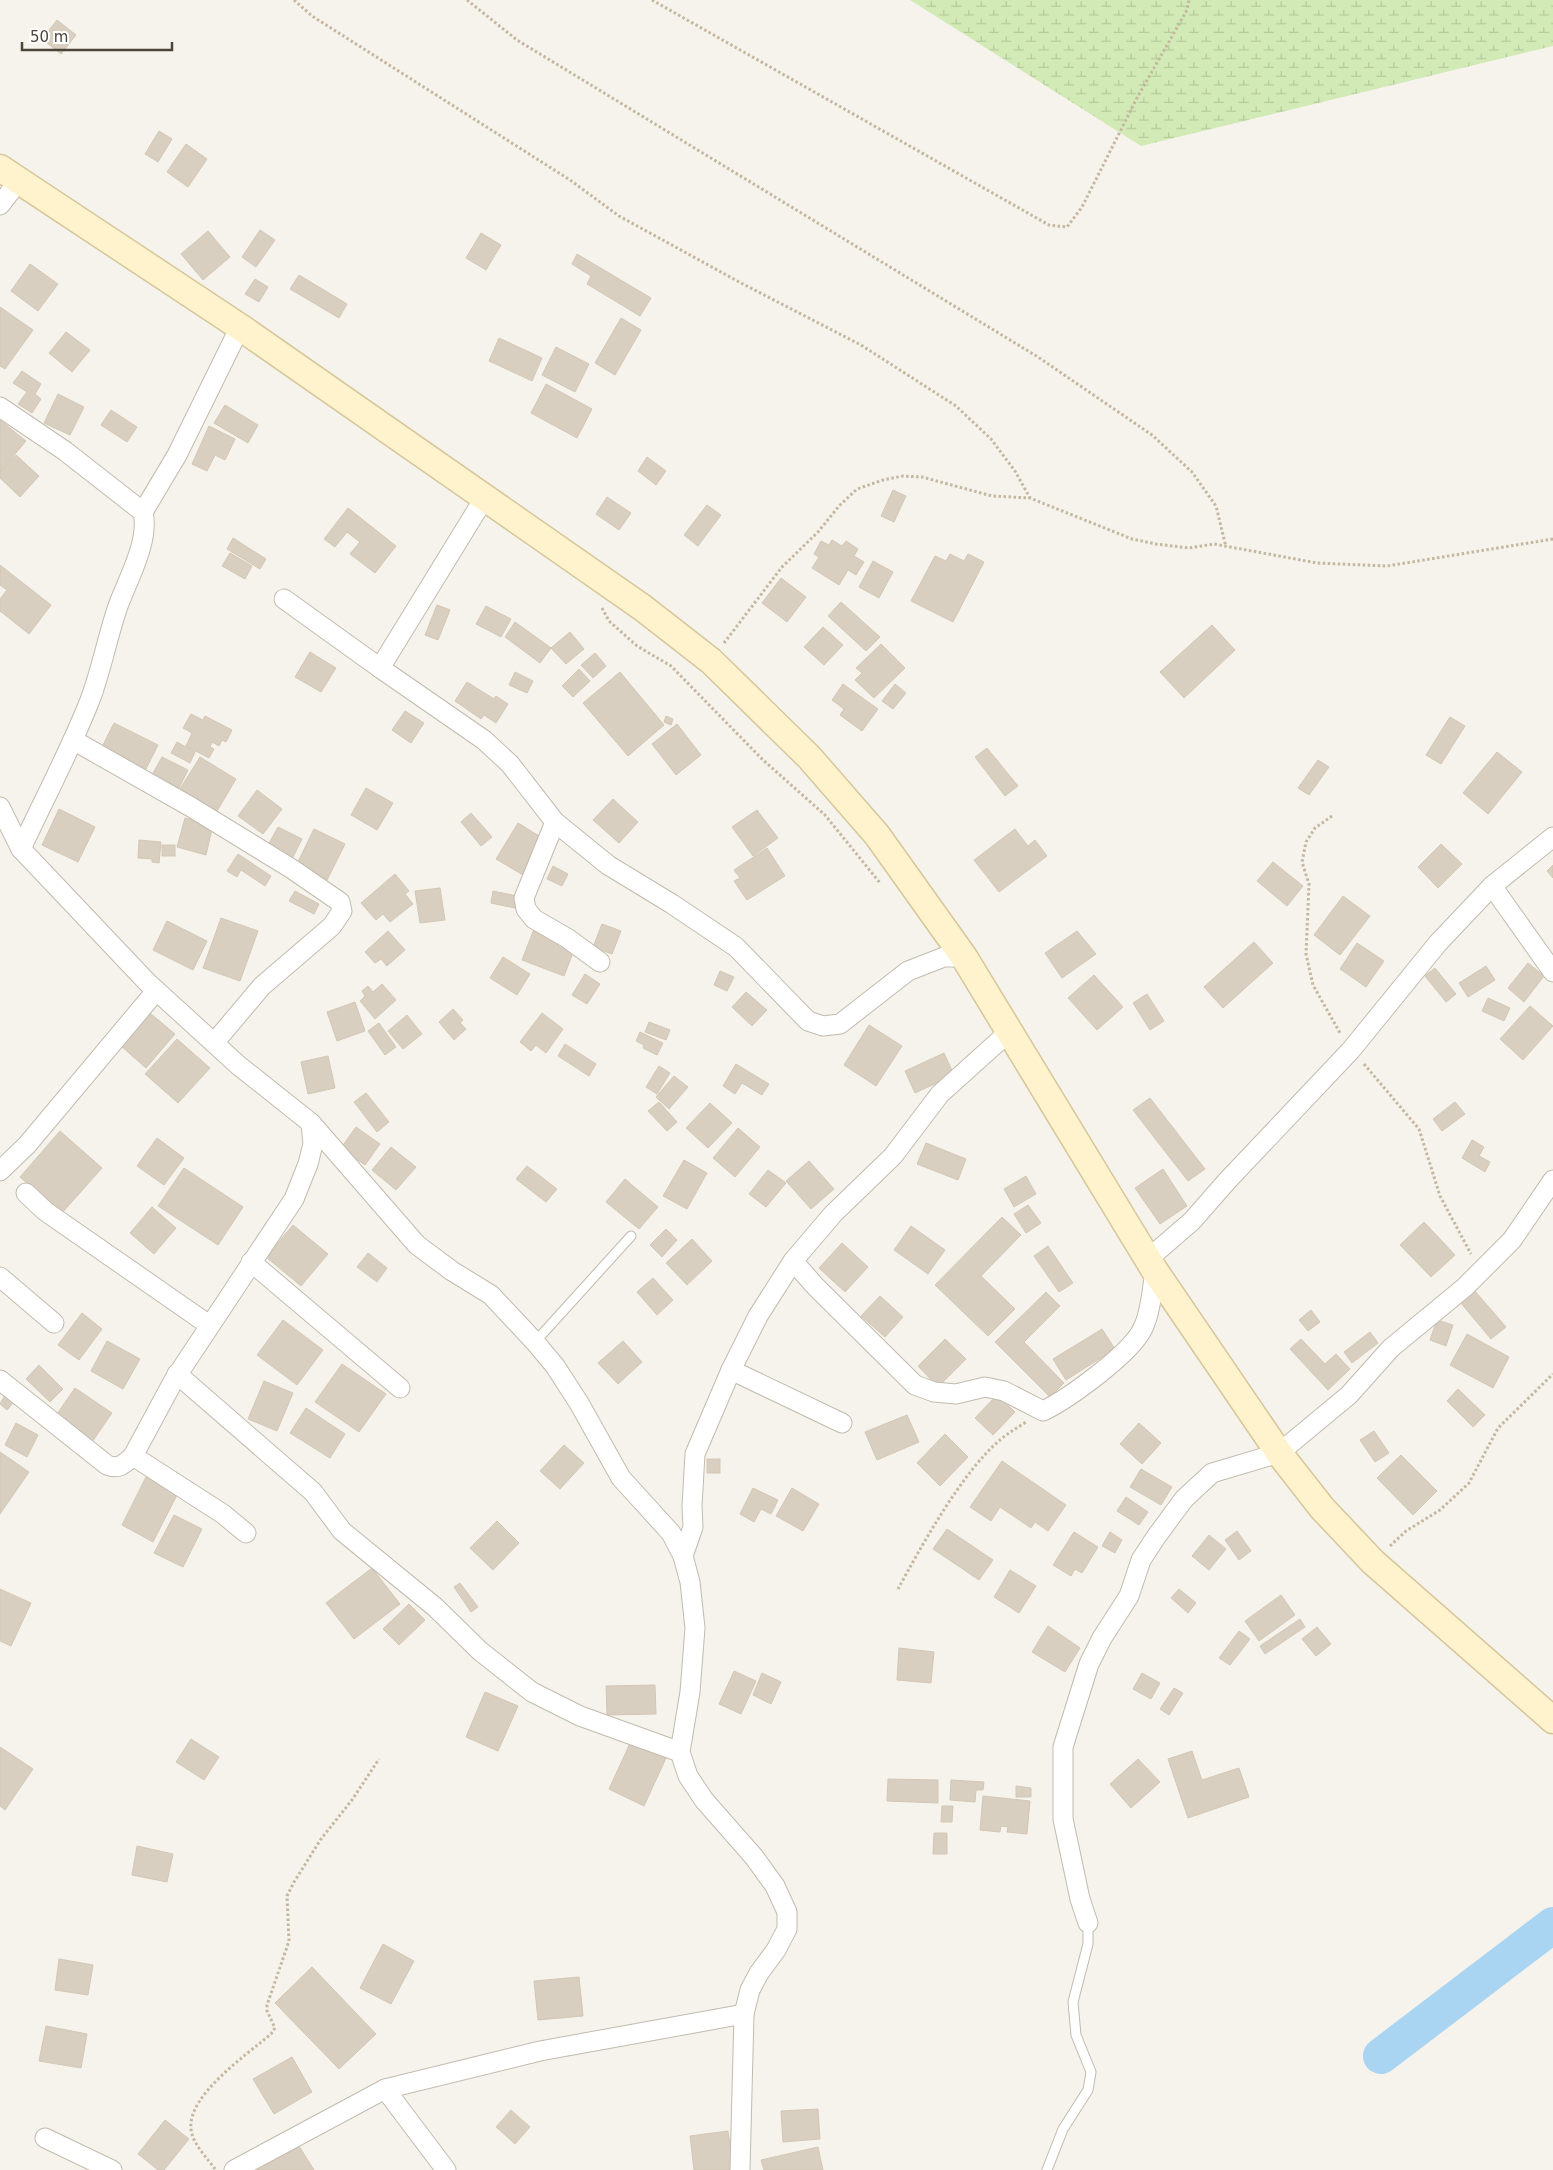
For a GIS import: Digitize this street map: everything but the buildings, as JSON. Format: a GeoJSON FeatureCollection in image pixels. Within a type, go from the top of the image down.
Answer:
{"type":"FeatureCollection","features":[{"type":"Feature","properties":{"kind":"main road"},"geometry":{"type":"LineString","coordinates":[[10,174],[240,327],[643,608],[710,661],[809,757],[877,835],[964,957],[1152,1265],[1279,1453],[1322,1508],[1373,1562],[1553,1720]]}},
{"type":"Feature","properties":{"kind":"street"},"geometry":{"type":"LineString","coordinates":[[0,205],[10,174]]}},
{"type":"Feature","properties":{"kind":"street"},"geometry":{"type":"LineString","coordinates":[[143,512],[177,456],[240,327]]}},
{"type":"Feature","properties":{"kind":"street"},"geometry":{"type":"LineString","coordinates":[[0,407],[65,451],[143,512],[146,525],[141,546],[116,611],[90,698],[73,740],[21,849]]}},
{"type":"Feature","properties":{"kind":"street"},"geometry":{"type":"LineString","coordinates":[[380,668],[486,497]]}},
{"type":"Feature","properties":{"kind":"street"},"geometry":{"type":"LineString","coordinates":[[284,599],[484,740],[510,764],[555,822],[608,865],[672,904],[736,947],[808,1021],[824,1026],[840,1024],[908,972],[944,957],[964,957]]}},
{"type":"Feature","properties":{"kind":"street"},"geometry":{"type":"LineString","coordinates":[[73,740],[200,812],[292,869],[340,902],[342,911],[332,926],[262,986],[214,1043]]}},
{"type":"Feature","properties":{"kind":"street"},"geometry":{"type":"LineString","coordinates":[[0,807],[21,849],[156,991],[214,1043],[311,1123],[418,1245],[452,1271],[491,1295],[535,1342],[555,1366],[579,1403],[620,1478],[671,1533],[683,1556],[690,1582],[695,1628],[690,1692],[680,1752],[688,1776],[704,1800],[760,1864],[775,1886],[787,1912],[787,1929],[750,1990],[744,2014],[740,2170]]}},
{"type":"Feature","properties":{"kind":"street"},"geometry":{"type":"LineString","coordinates":[[555,822],[524,898],[526,910],[534,919],[567,938],[600,962]]}},
{"type":"Feature","properties":{"kind":"street"},"geometry":{"type":"LineString","coordinates":[[793,1261],[816,1287],[915,1385],[934,1392],[956,1394],[985,1387],[1004,1391],[1042,1411],[1056,1404],[1124,1352],[1139,1335],[1145,1325],[1152,1265],[1226,1181],[1351,1050],[1438,943],[1492,886],[1553,837]]}},
{"type":"Feature","properties":{"kind":"street"},"geometry":{"type":"LineString","coordinates":[[1492,886],[1553,972]]}},
{"type":"Feature","properties":{"kind":"street"},"geometry":{"type":"LineString","coordinates":[[0,1172],[27,1145],[156,991]]}},
{"type":"Feature","properties":{"kind":"street"},"geometry":{"type":"LineString","coordinates":[[683,1556],[693,1527],[692,1506],[696,1454],[730,1370],[758,1316],[793,1261],[833,1214],[893,1156],[940,1094],[1010,1031]]}},
{"type":"Feature","properties":{"kind":"street"},"geometry":{"type":"LineString","coordinates":[[0,1380],[107,1465],[114,1468],[122,1466],[134,1456],[177,1374],[294,1199],[314,1144],[311,1123]]}},
{"type":"Feature","properties":{"kind":"street"},"geometry":{"type":"LineString","coordinates":[[1088,1923],[1080,1899],[1063,1819],[1063,1747],[1089,1664],[1102,1638],[1128,1596],[1141,1560],[1184,1499],[1212,1473],[1279,1453],[1349,1395],[1391,1348],[1481,1272],[1512,1240],[1553,1180]]}},
{"type":"Feature","properties":{"kind":"street"},"geometry":{"type":"LineString","coordinates":[[26,1193],[44,1212],[210,1325]]}},
{"type":"Feature","properties":{"kind":"street"},"geometry":{"type":"LineString","coordinates":[[251,1262],[400,1388]]}},
{"type":"Feature","properties":{"kind":"street"},"geometry":{"type":"LineString","coordinates":[[0,1277],[54,1323]]}},
{"type":"Feature","properties":{"kind":"street"},"geometry":{"type":"LineString","coordinates":[[730,1370],[842,1423]]}},
{"type":"Feature","properties":{"kind":"street"},"geometry":{"type":"LineString","coordinates":[[177,1374],[313,1492],[342,1531],[435,1607],[480,1651],[532,1692],[580,1716],[680,1752]]}},
{"type":"Feature","properties":{"kind":"street"},"geometry":{"type":"LineString","coordinates":[[134,1456],[223,1514],[246,1533]]}},
{"type":"Feature","properties":{"kind":"street"},"geometry":{"type":"LineString","coordinates":[[234,2170],[385,2089],[540,2051],[744,2014]]}},
{"type":"Feature","properties":{"kind":"street"},"geometry":{"type":"LineString","coordinates":[[385,2089],[446,2170]]}},
{"type":"Feature","properties":{"kind":"street"},"geometry":{"type":"LineString","coordinates":[[45,2138],[112,2170]]}},
{"type":"Feature","properties":{"kind":"lane"},"geometry":{"type":"LineString","coordinates":[[535,1342],[631,1236]]}},
{"type":"Feature","properties":{"kind":"lane"},"geometry":{"type":"LineString","coordinates":[[1047,2170],[1063,2129],[1088,2090],[1092,2072],[1076,2035],[1072,2002],[1088,1944],[1088,1923]]}},
{"type":"Feature","properties":{"kind":"path"},"geometry":{"type":"LineString","coordinates":[[294,0],[312,16],[562,175],[619,216],[741,283],[861,345],[956,406],[991,438],[1015,471],[1030,498]]}},
{"type":"Feature","properties":{"kind":"path"},"geometry":{"type":"LineString","coordinates":[[467,0],[517,40],[1038,357],[1152,435],[1192,472],[1216,506],[1226,546]]}},
{"type":"Feature","properties":{"kind":"path"},"geometry":{"type":"LineString","coordinates":[[652,0],[1050,225],[1066,227],[1082,207],[1138,96],[1187,10],[1189,0]]}},
{"type":"Feature","properties":{"kind":"path"},"geometry":{"type":"LineString","coordinates":[[710,661],[782,567],[818,532],[838,506],[857,489],[883,480],[912,476],[992,496],[1030,498],[1132,539],[1189,548],[1214,544],[1318,563],[1387,566],[1553,539]]}},
{"type":"Feature","properties":{"kind":"path"},"geometry":{"type":"LineString","coordinates":[[600,604],[609,621],[636,646],[671,666],[762,760],[826,815],[887,890]]}},
{"type":"Feature","properties":{"kind":"path"},"geometry":{"type":"LineString","coordinates":[[1332,816],[1315,828],[1306,842],[1303,851],[1302,862],[1309,884],[1306,954],[1313,985],[1331,1019],[1351,1050],[1390,1092],[1419,1129],[1440,1196],[1481,1272]]}},
{"type":"Feature","properties":{"kind":"path"},"geometry":{"type":"LineString","coordinates":[[1373,1562],[1406,1531],[1440,1510],[1469,1483],[1498,1428],[1553,1374]]}},
{"type":"Feature","properties":{"kind":"path"},"geometry":{"type":"LineString","coordinates":[[898,1589],[958,1489],[980,1460],[1000,1440],[1042,1411]]}},
{"type":"Feature","properties":{"kind":"path"},"geometry":{"type":"LineString","coordinates":[[215,2170],[192,2136],[190,2121],[197,2106],[219,2077],[272,2034],[275,2028],[267,2011],[267,2005],[289,1941],[288,1896],[294,1882],[321,1839],[352,1800],[379,1759]]}},
{"type":"Feature","properties":{"kind":"green space"},"geometry":{"type":"Polygon","coordinates":[[[910,0],[1553,0],[1553,46],[1141,146],[910,0]]]}},
{"type":"Feature","properties":{"kind":"waterway"},"geometry":{"type":"LineString","coordinates":[[1381,2056],[1553,1925]]}}]}
